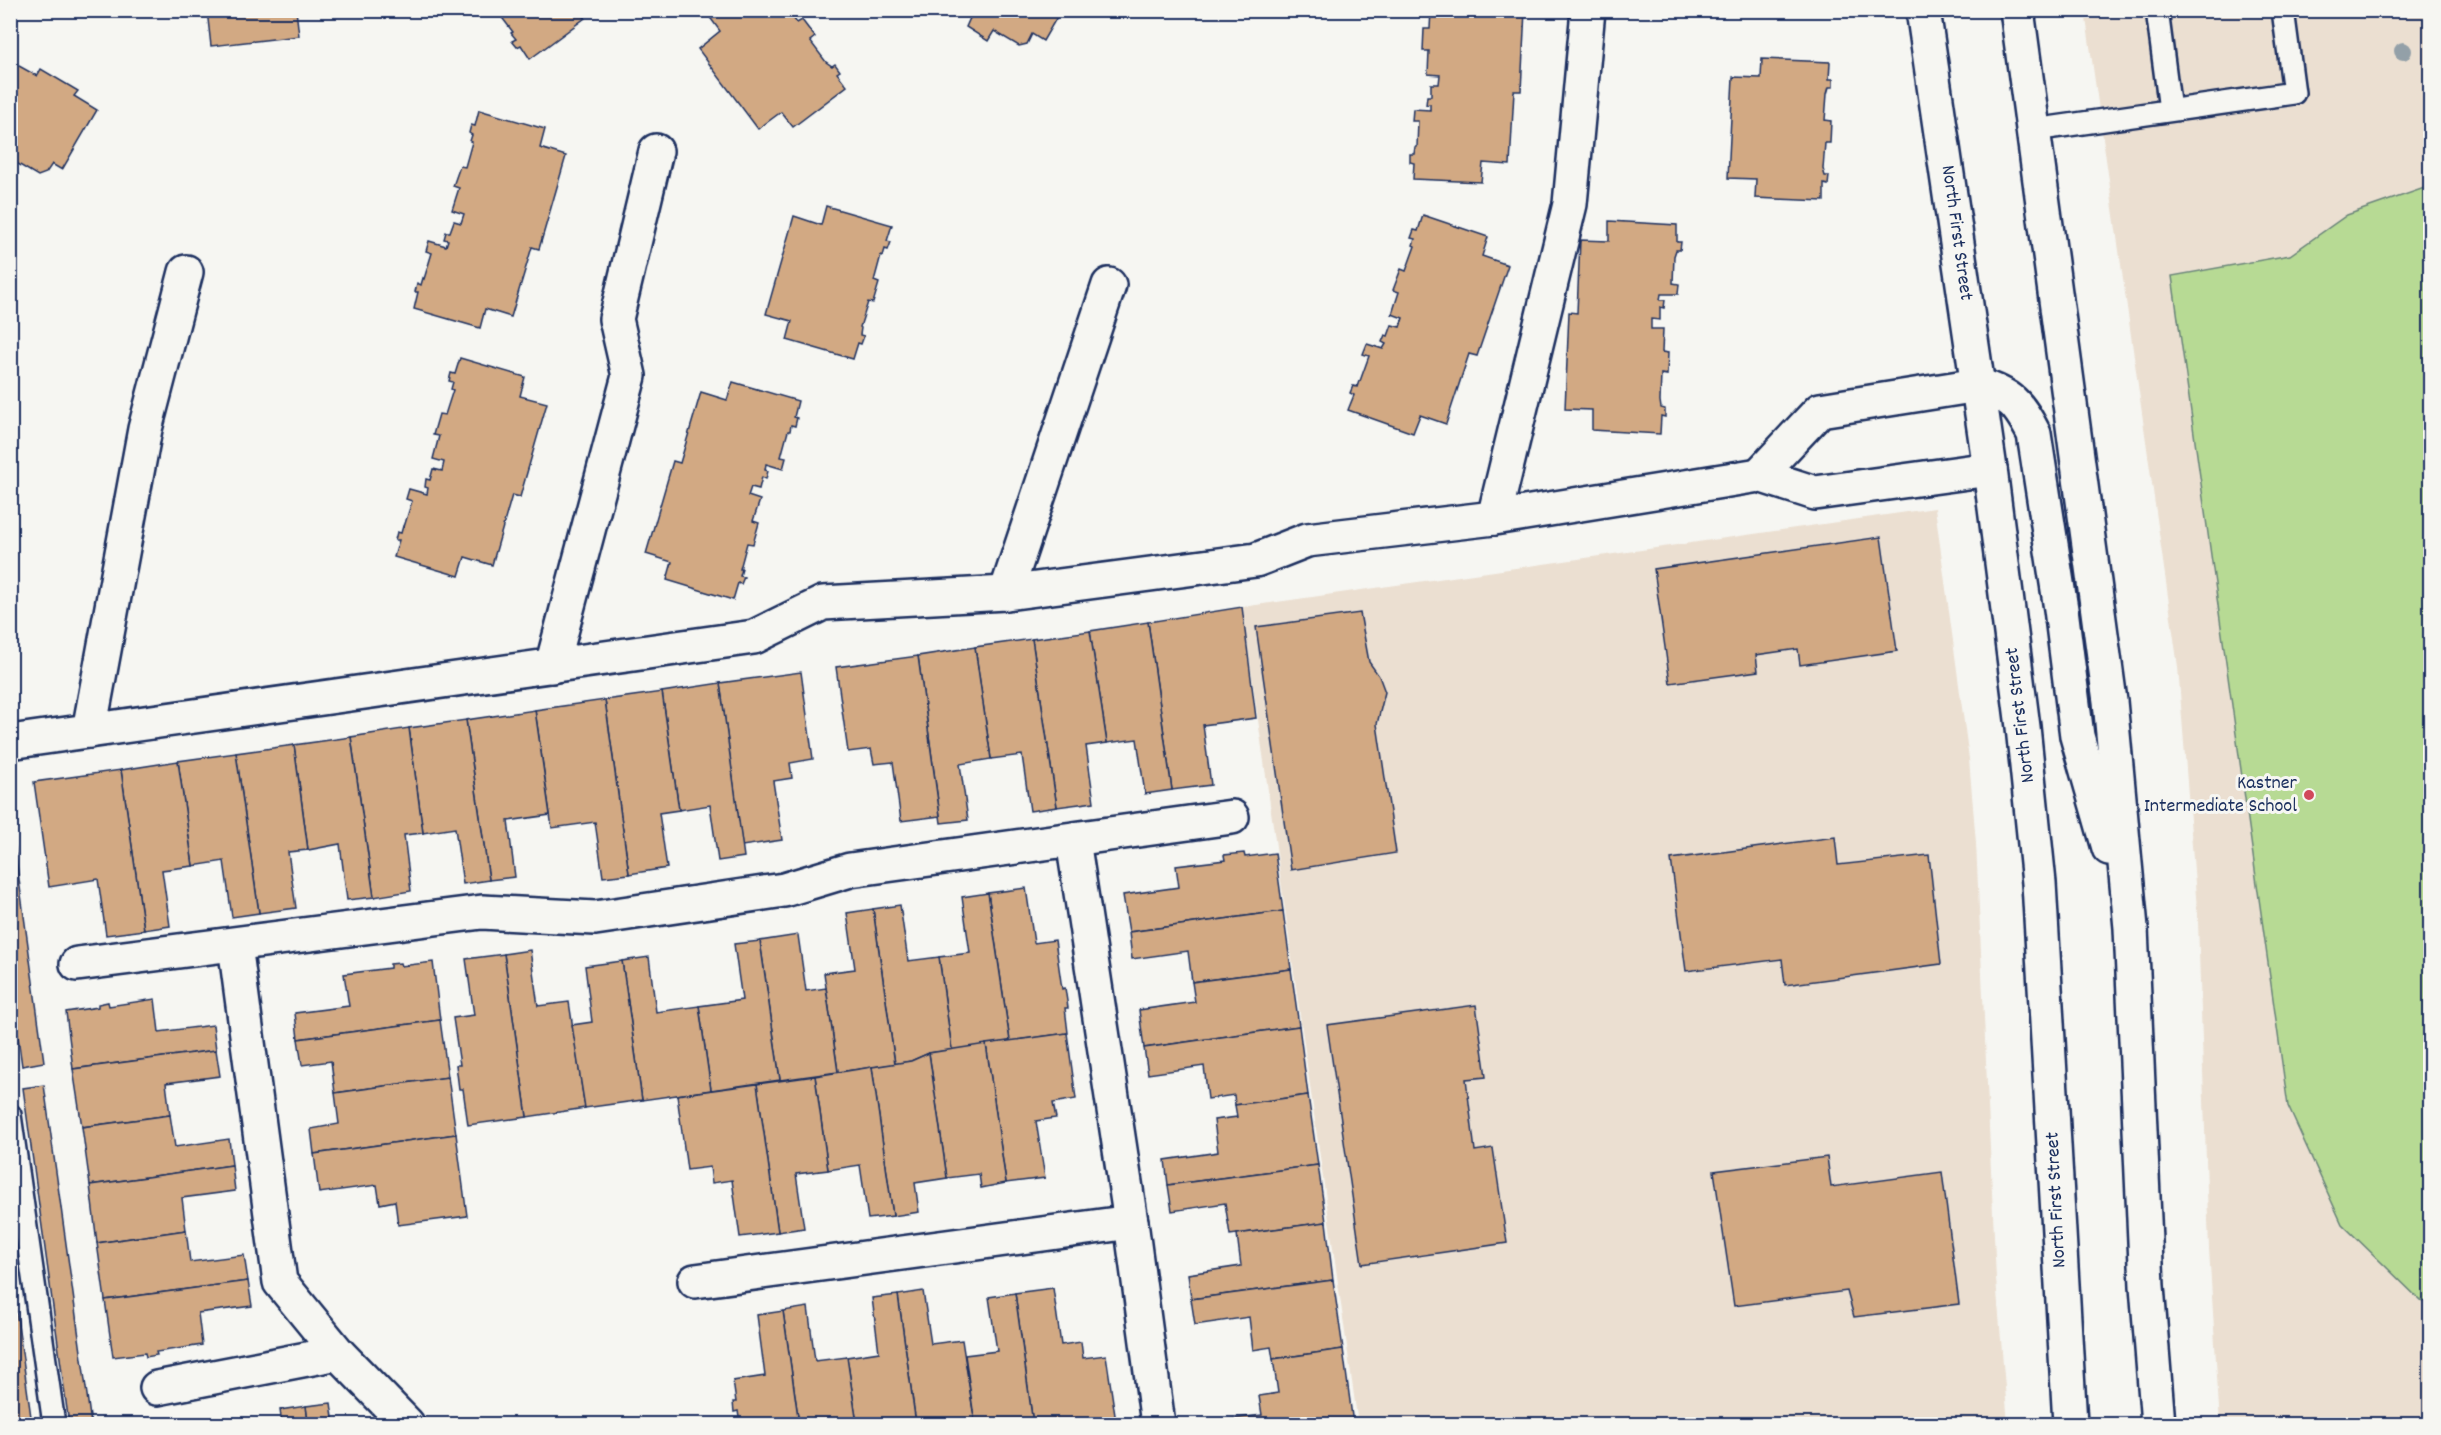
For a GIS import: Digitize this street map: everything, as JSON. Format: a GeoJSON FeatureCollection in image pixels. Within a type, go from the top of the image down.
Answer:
{"type":"FeatureCollection","features":[{"type":"Feature","properties":{"kind":"street"},"geometry":{"type":"LineString","coordinates":[[1494,518],[1570,204],[1588,10]]}},
{"type":"Feature","properties":{"kind":"street","name":"North First Street"},"geometry":{"type":"LineString","coordinates":[[1923,10],[1990,469],[2024,727],[2039,884],[2070,1425]]}},
{"type":"Feature","properties":{"kind":"street"},"geometry":{"type":"LineString","coordinates":[[2017,10],[2110,701],[2131,928],[2147,1286],[2158,1425]]}},
{"type":"Feature","properties":{"kind":"street"},"geometry":{"type":"LineString","coordinates":[[552,666],[629,376],[616,319],[656,152]]}},
{"type":"Feature","properties":{"kind":"street"},"geometry":{"type":"LineString","coordinates":[[89,731],[145,429],[186,272]]}},
{"type":"Feature","properties":{"kind":"street"},"geometry":{"type":"LineString","coordinates":[[1006,592],[1108,285]]}},
{"type":"Feature","properties":{"kind":"street"},"geometry":{"type":"LineString","coordinates":[[1759,475],[1820,410],[1978,385],[2002,393],[2023,413],[2034,434],[2061,609],[2077,736],[2131,928]]}},
{"type":"Feature","properties":{"kind":"street"},"geometry":{"type":"LineString","coordinates":[[10,742],[754,637],[823,603],[1006,592],[1256,560],[1307,540],[1494,518],[1759,475],[1815,493],[1990,469]]}},
{"type":"Feature","properties":{"kind":"street"},"geometry":{"type":"LineString","coordinates":[[78,964],[482,912],[595,918],[784,890],[850,870],[1232,817]]}},
{"type":"Feature","properties":{"kind":"street"},"geometry":{"type":"LineString","coordinates":[[1073,840],[1131,1222],[1158,1425]]}},
{"type":"Feature","properties":{"kind":"street"},"geometry":{"type":"LineString","coordinates":[[235,945],[280,1282],[338,1353],[407,1425]]}},
{"type":"Feature","properties":{"kind":"street"},"geometry":{"type":"LineString","coordinates":[[695,1281],[1131,1222]]}},
{"type":"Feature","properties":{"kind":"street"},"geometry":{"type":"LineString","coordinates":[[157,1388],[338,1353]]}},
{"type":"Feature","properties":{"kind":"lane"},"geometry":{"type":"LineString","coordinates":[[2157,10],[2170,110]]}},
{"type":"Feature","properties":{"kind":"lane"},"geometry":{"type":"LineString","coordinates":[[2034,130],[2294,93],[2283,10]]}},
{"type":"Feature","properties":{"kind":"lane"},"geometry":{"type":"LineString","coordinates":[[10,1115],[54,1425]]}},
{"type":"Feature","properties":{"kind":"shaded area","name":"Kastner Intermediate School"},"geometry":{"type":"Polygon","coordinates":[[[2085,11],[2430,11],[2430,1424],[2220,1424],[2209,1249],[2198,922],[2178,667],[2085,11]]]}},
{"type":"Feature","properties":{"kind":"shaded area"},"geometry":{"type":"Polygon","coordinates":[[[1935,508],[1969,759],[1976,843],[1996,1279],[2008,1424],[1358,1424],[1242,607],[1935,508]]]}},
{"type":"Feature","properties":{"kind":"green space"},"geometry":{"type":"Polygon","coordinates":[[[2430,186],[2430,1303],[2420,1300],[2342,1224],[2288,1106],[2172,276],[2290,255],[2347,215],[2430,186]]]}},
{"type":"Feature","properties":{"kind":"building"},"geometry":{"type":"Polygon","coordinates":[[[207,10],[296,10],[299,36],[211,46],[207,10]]]}},
{"type":"Feature","properties":{"kind":"building"},"geometry":{"type":"Polygon","coordinates":[[[490,10],[580,10],[585,18],[530,59],[521,45],[517,47],[512,41],[516,39],[511,33],[513,32],[497,11],[493,13],[490,10]]]}},
{"type":"Feature","properties":{"kind":"building"},"geometry":{"type":"Polygon","coordinates":[[[716,10],[787,10],[797,23],[802,20],[815,37],[810,41],[826,62],[832,66],[835,64],[840,71],[837,73],[847,86],[793,127],[781,112],[758,129],[698,49],[720,31],[709,16],[716,10]]]}},
{"type":"Feature","properties":{"kind":"building"},"geometry":{"type":"Polygon","coordinates":[[[958,10],[1061,10],[1043,41],[1032,34],[1027,44],[1019,46],[994,31],[988,41],[966,27],[970,18],[958,10]]]}},
{"type":"Feature","properties":{"kind":"building"},"geometry":{"type":"Polygon","coordinates":[[[1431,10],[1525,10],[1521,91],[1514,91],[1510,165],[1483,163],[1481,182],[1413,179],[1414,163],[1410,162],[1410,154],[1414,154],[1415,147],[1417,147],[1418,121],[1412,121],[1413,109],[1430,110],[1430,104],[1426,105],[1427,96],[1431,96],[1431,84],[1439,84],[1440,75],[1428,74],[1429,51],[1423,51],[1424,29],[1430,29],[1431,10]]]}},
{"type":"Feature","properties":{"kind":"building"},"geometry":{"type":"Polygon","coordinates":[[[1762,59],[1830,62],[1829,79],[1833,79],[1833,87],[1829,87],[1827,94],[1825,120],[1831,121],[1830,143],[1825,143],[1823,169],[1825,176],[1829,176],[1828,185],[1824,184],[1824,201],[1755,198],[1756,179],[1728,178],[1733,77],[1761,78],[1762,59]]]}},
{"type":"Feature","properties":{"kind":"building"},"geometry":{"type":"Polygon","coordinates":[[[10,61],[37,76],[41,69],[78,91],[74,96],[97,110],[62,170],[52,164],[46,173],[38,176],[13,161],[10,164],[10,61]]]}},
{"type":"Feature","properties":{"kind":"building"},"geometry":{"type":"Polygon","coordinates":[[[479,110],[545,129],[540,148],[566,156],[539,249],[532,247],[511,317],[485,309],[480,328],[414,309],[418,292],[415,292],[417,283],[421,285],[432,253],[426,251],[429,241],[446,246],[448,240],[444,239],[446,232],[450,232],[454,221],[461,223],[464,214],[452,210],[459,188],[453,186],[460,166],[465,167],[472,142],[470,141],[472,135],[469,133],[471,125],[475,126],[479,110]]]}},
{"type":"Feature","properties":{"kind":"building"},"geometry":{"type":"Polygon","coordinates":[[[826,206],[892,225],[887,241],[891,242],[888,250],[885,249],[883,256],[881,255],[874,281],[879,283],[873,303],[868,302],[860,327],[860,335],[864,336],[861,344],[858,343],[853,359],[787,340],[792,321],[766,314],[794,216],[821,225],[826,206]]]}},
{"type":"Feature","properties":{"kind":"building"},"geometry":{"type":"Polygon","coordinates":[[[1423,215],[1488,237],[1482,256],[1508,265],[1477,356],[1469,354],[1446,424],[1420,415],[1413,433],[1348,410],[1354,395],[1350,393],[1353,386],[1357,387],[1369,356],[1363,354],[1367,344],[1383,349],[1386,344],[1382,342],[1385,335],[1388,336],[1392,325],[1400,327],[1403,318],[1392,314],[1399,292],[1393,290],[1401,269],[1406,271],[1415,246],[1413,245],[1415,239],[1411,238],[1414,230],[1418,231],[1423,215]]]}},
{"type":"Feature","properties":{"kind":"building"},"geometry":{"type":"Polygon","coordinates":[[[1609,221],[1677,225],[1677,242],[1681,242],[1680,250],[1676,250],[1674,256],[1673,283],[1679,284],[1678,294],[1661,294],[1660,300],[1665,300],[1664,308],[1660,307],[1660,320],[1651,319],[1651,329],[1663,329],[1662,352],[1668,353],[1667,375],[1661,374],[1660,401],[1661,408],[1665,409],[1665,417],[1661,416],[1660,434],[1592,430],[1592,410],[1565,409],[1569,312],[1577,313],[1580,240],[1609,241],[1609,221]]]}},
{"type":"Feature","properties":{"kind":"building"},"geometry":{"type":"Polygon","coordinates":[[[460,358],[525,377],[520,396],[547,403],[520,497],[512,495],[492,565],[465,557],[459,576],[394,557],[399,540],[395,540],[397,532],[401,533],[404,527],[412,501],[406,499],[409,489],[427,494],[426,479],[430,480],[433,469],[442,471],[444,462],[433,459],[439,436],[433,435],[439,414],[445,415],[453,390],[451,389],[453,382],[449,381],[451,373],[455,374],[460,358]]]}},
{"type":"Feature","properties":{"kind":"building"},"geometry":{"type":"Polygon","coordinates":[[[733,382],[798,401],[794,417],[797,418],[795,426],[791,425],[788,431],[781,457],[786,458],[783,469],[766,464],[765,470],[768,471],[766,479],[762,477],[759,489],[751,487],[748,496],[760,500],[753,521],[759,523],[753,544],[747,543],[740,569],[742,569],[740,576],[744,577],[741,584],[738,583],[733,600],[667,580],[672,562],[646,554],[673,461],[680,463],[701,392],[727,400],[733,382]]]}},
{"type":"Feature","properties":{"kind":"building"},"geometry":{"type":"Polygon","coordinates":[[[1881,537],[1897,651],[1800,665],[1798,649],[1756,655],[1758,671],[1670,683],[1654,569],[1881,537]]]}},
{"type":"Feature","properties":{"kind":"building"},"geometry":{"type":"Polygon","coordinates":[[[1242,607],[1256,718],[1203,725],[1211,785],[1172,790],[1148,622],[1242,607]]]}},
{"type":"Feature","properties":{"kind":"building"},"geometry":{"type":"Polygon","coordinates":[[[1360,613],[1369,662],[1379,676],[1385,692],[1377,724],[1396,853],[1291,870],[1256,627],[1360,613]]]}},
{"type":"Feature","properties":{"kind":"building"},"geometry":{"type":"Polygon","coordinates":[[[1148,622],[1172,790],[1145,794],[1137,739],[1107,743],[1090,631],[1148,622]]]}},
{"type":"Feature","properties":{"kind":"building"},"geometry":{"type":"Polygon","coordinates":[[[1090,631],[1107,743],[1086,746],[1094,802],[1057,807],[1032,639],[1090,631]]]}},
{"type":"Feature","properties":{"kind":"building"},"geometry":{"type":"Polygon","coordinates":[[[1032,639],[1057,807],[1030,811],[1022,755],[991,759],[975,647],[1032,639]]]}},
{"type":"Feature","properties":{"kind":"building"},"geometry":{"type":"Polygon","coordinates":[[[975,647],[991,759],[960,764],[968,820],[941,823],[918,656],[975,647]]]}},
{"type":"Feature","properties":{"kind":"building"},"geometry":{"type":"Polygon","coordinates":[[[918,656],[940,816],[901,821],[893,762],[874,764],[871,749],[848,752],[836,667],[918,656]]]}},
{"type":"Feature","properties":{"kind":"building"},"geometry":{"type":"Polygon","coordinates":[[[801,672],[813,759],[790,763],[792,778],[773,781],[782,840],[742,846],[720,683],[801,672]]]}},
{"type":"Feature","properties":{"kind":"building"},"geometry":{"type":"Polygon","coordinates":[[[720,683],[744,857],[718,861],[710,805],[679,810],[662,692],[720,683]]]}},
{"type":"Feature","properties":{"kind":"building"},"geometry":{"type":"Polygon","coordinates":[[[662,692],[679,810],[659,813],[667,868],[629,874],[605,700],[662,692]]]}},
{"type":"Feature","properties":{"kind":"building"},"geometry":{"type":"Polygon","coordinates":[[[605,700],[629,874],[603,877],[595,822],[552,828],[535,710],[605,700]]]}},
{"type":"Feature","properties":{"kind":"building"},"geometry":{"type":"Polygon","coordinates":[[[535,710],[550,815],[508,821],[515,877],[489,880],[466,720],[535,710]]]}},
{"type":"Feature","properties":{"kind":"building"},"geometry":{"type":"Polygon","coordinates":[[[466,720],[489,880],[463,884],[455,828],[423,833],[409,728],[466,720]]]}},
{"type":"Feature","properties":{"kind":"building"},"geometry":{"type":"Polygon","coordinates":[[[409,728],[423,833],[404,835],[411,891],[374,897],[351,737],[409,728]]]}},
{"type":"Feature","properties":{"kind":"building"},"geometry":{"type":"Polygon","coordinates":[[[351,737],[374,897],[347,900],[340,844],[308,850],[294,745],[351,737]]]}},
{"type":"Feature","properties":{"kind":"building"},"geometry":{"type":"Polygon","coordinates":[[[294,745],[308,850],[288,852],[296,908],[259,913],[236,753],[294,745]]]}},
{"type":"Feature","properties":{"kind":"building"},"geometry":{"type":"Polygon","coordinates":[[[236,753],[259,913],[232,917],[224,861],[193,866],[178,761],[236,753]]]}},
{"type":"Feature","properties":{"kind":"building"},"geometry":{"type":"Polygon","coordinates":[[[178,761],[193,866],[162,870],[170,926],[144,930],[121,770],[178,761]]]}},
{"type":"Feature","properties":{"kind":"building"},"geometry":{"type":"Polygon","coordinates":[[[121,770],[144,930],[106,935],[98,879],[49,887],[34,782],[121,770]]]}},
{"type":"Feature","properties":{"kind":"building"},"geometry":{"type":"Polygon","coordinates":[[[10,814],[44,1062],[22,1066],[10,979],[10,814]]]}},
{"type":"Feature","properties":{"kind":"building"},"geometry":{"type":"Polygon","coordinates":[[[1835,837],[1838,865],[1929,855],[1941,964],[1785,985],[1782,959],[1686,971],[1671,859],[1835,837]]]}},
{"type":"Feature","properties":{"kind":"building"},"geometry":{"type":"Polygon","coordinates":[[[1244,853],[1245,857],[1275,853],[1283,911],[1129,932],[1123,895],[1179,887],[1176,866],[1225,860],[1224,855],[1244,853]]]}},
{"type":"Feature","properties":{"kind":"building"},"geometry":{"type":"Polygon","coordinates":[[[1026,888],[1034,943],[1055,940],[1062,989],[1065,988],[1068,1008],[1065,1008],[1068,1033],[1010,1041],[988,893],[1026,888]]]}},
{"type":"Feature","properties":{"kind":"building"},"geometry":{"type":"Polygon","coordinates":[[[988,893],[1010,1041],[952,1050],[939,957],[970,953],[962,897],[988,893]]]}},
{"type":"Feature","properties":{"kind":"building"},"geometry":{"type":"Polygon","coordinates":[[[900,905],[908,961],[939,957],[952,1050],[929,1053],[911,1061],[895,1064],[873,909],[900,905]]]}},
{"type":"Feature","properties":{"kind":"building"},"geometry":{"type":"Polygon","coordinates":[[[873,909],[895,1064],[838,1072],[824,973],[855,969],[847,913],[873,909]]]}},
{"type":"Feature","properties":{"kind":"building"},"geometry":{"type":"Polygon","coordinates":[[[1283,911],[1291,969],[1192,982],[1188,951],[1132,959],[1129,932],[1283,911]]]}},
{"type":"Feature","properties":{"kind":"building"},"geometry":{"type":"Polygon","coordinates":[[[798,935],[806,991],[826,988],[838,1072],[780,1080],[760,941],[798,935]]]}},
{"type":"Feature","properties":{"kind":"building"},"geometry":{"type":"Polygon","coordinates":[[[760,941],[780,1080],[711,1090],[699,1006],[742,1000],[734,944],[760,941]]]}},
{"type":"Feature","properties":{"kind":"building"},"geometry":{"type":"Polygon","coordinates":[[[530,950],[538,1006],[569,1002],[585,1108],[527,1117],[504,954],[530,950]]]}},
{"type":"Feature","properties":{"kind":"building"},"geometry":{"type":"Polygon","coordinates":[[[504,954],[527,1117],[468,1125],[463,1089],[459,1089],[456,1065],[460,1065],[453,1018],[474,1015],[466,959],[504,954]]]}},
{"type":"Feature","properties":{"kind":"building"},"geometry":{"type":"Polygon","coordinates":[[[649,957],[656,1012],[699,1006],[711,1090],[642,1100],[622,961],[649,957]]]}},
{"type":"Feature","properties":{"kind":"building"},"geometry":{"type":"Polygon","coordinates":[[[622,961],[642,1100],[585,1108],[572,1025],[592,1022],[585,966],[622,961]]]}},
{"type":"Feature","properties":{"kind":"building"},"geometry":{"type":"Polygon","coordinates":[[[433,962],[440,1020],[298,1039],[295,1013],[349,1006],[344,974],[390,968],[390,964],[400,963],[401,966],[433,962]]]}},
{"type":"Feature","properties":{"kind":"building"},"geometry":{"type":"Polygon","coordinates":[[[1291,969],[1299,1026],[1144,1048],[1139,1010],[1195,1002],[1192,982],[1291,969]]]}},
{"type":"Feature","properties":{"kind":"building"},"geometry":{"type":"Polygon","coordinates":[[[155,999],[159,1032],[213,1025],[216,1050],[73,1069],[66,1012],[98,1007],[98,1004],[108,1002],[109,1006],[155,999]]]}},
{"type":"Feature","properties":{"kind":"building"},"geometry":{"type":"Polygon","coordinates":[[[1476,1005],[1486,1077],[1466,1079],[1475,1151],[1493,1148],[1507,1243],[1362,1264],[1327,1025],[1476,1005]]]}},
{"type":"Feature","properties":{"kind":"building"},"geometry":{"type":"Polygon","coordinates":[[[440,1020],[448,1077],[335,1093],[331,1061],[302,1065],[298,1039],[440,1020]]]}},
{"type":"Feature","properties":{"kind":"building"},"geometry":{"type":"Polygon","coordinates":[[[1299,1026],[1308,1095],[1235,1105],[1234,1095],[1208,1099],[1204,1066],[1148,1074],[1144,1048],[1299,1026]]]}},
{"type":"Feature","properties":{"kind":"building"},"geometry":{"type":"Polygon","coordinates":[[[1067,1033],[1076,1099],[1053,1103],[1056,1118],[1036,1121],[1045,1178],[1006,1183],[986,1044],[1067,1033]]]}},
{"type":"Feature","properties":{"kind":"building"},"geometry":{"type":"Polygon","coordinates":[[[986,1044],[1006,1183],[981,1188],[979,1174],[947,1178],[929,1053],[986,1044]]]}},
{"type":"Feature","properties":{"kind":"building"},"geometry":{"type":"Polygon","coordinates":[[[216,1050],[220,1076],[166,1083],[170,1115],[82,1127],[73,1069],[216,1050]]]}},
{"type":"Feature","properties":{"kind":"building"},"geometry":{"type":"Polygon","coordinates":[[[929,1053],[947,1178],[915,1183],[919,1212],[893,1216],[872,1067],[911,1061],[929,1053]]]}},
{"type":"Feature","properties":{"kind":"building"},"geometry":{"type":"Polygon","coordinates":[[[872,1067],[893,1216],[868,1219],[860,1165],[828,1170],[815,1076],[872,1067]]]}},
{"type":"Feature","properties":{"kind":"building"},"geometry":{"type":"Polygon","coordinates":[[[815,1076],[828,1170],[796,1174],[804,1228],[778,1232],[757,1084],[815,1076]]]}},
{"type":"Feature","properties":{"kind":"building"},"geometry":{"type":"Polygon","coordinates":[[[448,1077],[456,1134],[314,1154],[311,1129],[339,1124],[335,1093],[448,1077]]]}},
{"type":"Feature","properties":{"kind":"building"},"geometry":{"type":"Polygon","coordinates":[[[757,1084],[778,1232],[740,1237],[732,1180],[712,1183],[710,1167],[687,1170],[677,1095],[757,1084]]]}},
{"type":"Feature","properties":{"kind":"building"},"geometry":{"type":"Polygon","coordinates":[[[44,1085],[91,1424],[69,1424],[23,1088],[44,1085]]]}},
{"type":"Feature","properties":{"kind":"building"},"geometry":{"type":"Polygon","coordinates":[[[1308,1095],[1318,1165],[1168,1185],[1165,1160],[1218,1152],[1214,1120],[1237,1117],[1235,1105],[1308,1095]]]}},
{"type":"Feature","properties":{"kind":"building"},"geometry":{"type":"Polygon","coordinates":[[[170,1115],[175,1147],[229,1139],[232,1165],[90,1185],[82,1127],[170,1115]]]}},
{"type":"Feature","properties":{"kind":"building"},"geometry":{"type":"Polygon","coordinates":[[[456,1134],[467,1216],[398,1225],[395,1201],[380,1204],[377,1185],[319,1193],[314,1154],[456,1134]]]}},
{"type":"Feature","properties":{"kind":"building"},"geometry":{"type":"Polygon","coordinates":[[[1827,1157],[1831,1187],[1942,1172],[1959,1304],[1854,1317],[1847,1291],[1734,1306],[1714,1171],[1827,1157]]]}},
{"type":"Feature","properties":{"kind":"building"},"geometry":{"type":"Polygon","coordinates":[[[232,1165],[235,1191],[182,1198],[186,1230],[97,1243],[90,1185],[232,1165]]]}},
{"type":"Feature","properties":{"kind":"building"},"geometry":{"type":"Polygon","coordinates":[[[1318,1165],[1326,1222],[1230,1235],[1225,1203],[1172,1211],[1168,1185],[1318,1165]]]}},
{"type":"Feature","properties":{"kind":"building"},"geometry":{"type":"Polygon","coordinates":[[[1326,1222],[1333,1280],[1191,1299],[1188,1274],[1241,1266],[1237,1234],[1326,1222]]]}},
{"type":"Feature","properties":{"kind":"building"},"geometry":{"type":"Polygon","coordinates":[[[186,1230],[190,1262],[244,1255],[248,1281],[105,1300],[97,1243],[186,1230]]]}},
{"type":"Feature","properties":{"kind":"building"},"geometry":{"type":"Polygon","coordinates":[[[10,1266],[32,1424],[10,1424],[10,1266]]]}},
{"type":"Feature","properties":{"kind":"building"},"geometry":{"type":"Polygon","coordinates":[[[1333,1280],[1343,1349],[1273,1359],[1271,1347],[1253,1350],[1249,1317],[1195,1325],[1191,1299],[1333,1280]]]}},
{"type":"Feature","properties":{"kind":"building"},"geometry":{"type":"Polygon","coordinates":[[[248,1281],[252,1306],[198,1313],[202,1345],[156,1352],[157,1355],[146,1357],[145,1353],[113,1357],[105,1300],[248,1281]]]}},
{"type":"Feature","properties":{"kind":"building"},"geometry":{"type":"Polygon","coordinates":[[[1053,1288],[1061,1345],[1081,1342],[1083,1358],[1106,1355],[1116,1422],[1033,1424],[1015,1293],[1053,1288]]]}},
{"type":"Feature","properties":{"kind":"building"},"geometry":{"type":"Polygon","coordinates":[[[923,1291],[931,1344],[962,1340],[975,1424],[916,1424],[898,1295],[923,1291]]]}},
{"type":"Feature","properties":{"kind":"building"},"geometry":{"type":"Polygon","coordinates":[[[1015,1293],[1033,1424],[975,1424],[965,1355],[997,1351],[989,1297],[1015,1293]]]}},
{"type":"Feature","properties":{"kind":"building"},"geometry":{"type":"Polygon","coordinates":[[[898,1295],[916,1424],[857,1424],[847,1357],[879,1352],[872,1298],[898,1295]]]}},
{"type":"Feature","properties":{"kind":"building"},"geometry":{"type":"Polygon","coordinates":[[[808,1307],[815,1361],[847,1357],[857,1424],[799,1424],[783,1311],[808,1307]]]}},
{"type":"Feature","properties":{"kind":"building"},"geometry":{"type":"Polygon","coordinates":[[[783,1311],[799,1424],[740,1424],[738,1411],[734,1412],[733,1402],[736,1402],[733,1381],[765,1376],[757,1315],[783,1311]]]}},
{"type":"Feature","properties":{"kind":"building"},"geometry":{"type":"Polygon","coordinates":[[[1343,1349],[1353,1424],[1208,1424],[1208,1422],[1262,1415],[1259,1396],[1278,1393],[1273,1359],[1343,1349]]]}},
{"type":"Feature","properties":{"kind":"building"},"geometry":{"type":"Polygon","coordinates":[[[331,1403],[334,1424],[308,1424],[306,1406],[331,1403]]]}},
{"type":"Feature","properties":{"kind":"building"},"geometry":{"type":"Polygon","coordinates":[[[306,1406],[308,1424],[282,1424],[280,1410],[306,1406]]]}},
{"type":"Feature","properties":{"kind":"building"},"geometry":{"type":"Polygon","coordinates":[[[216,1419],[217,1424],[191,1424],[191,1423],[216,1419]]]}},
{"type":"Feature","properties":{"kind":"place","name":"Kastner Intermediate School"},"geometry":{"type":"Point","coordinates":[2309,795]}}]}
